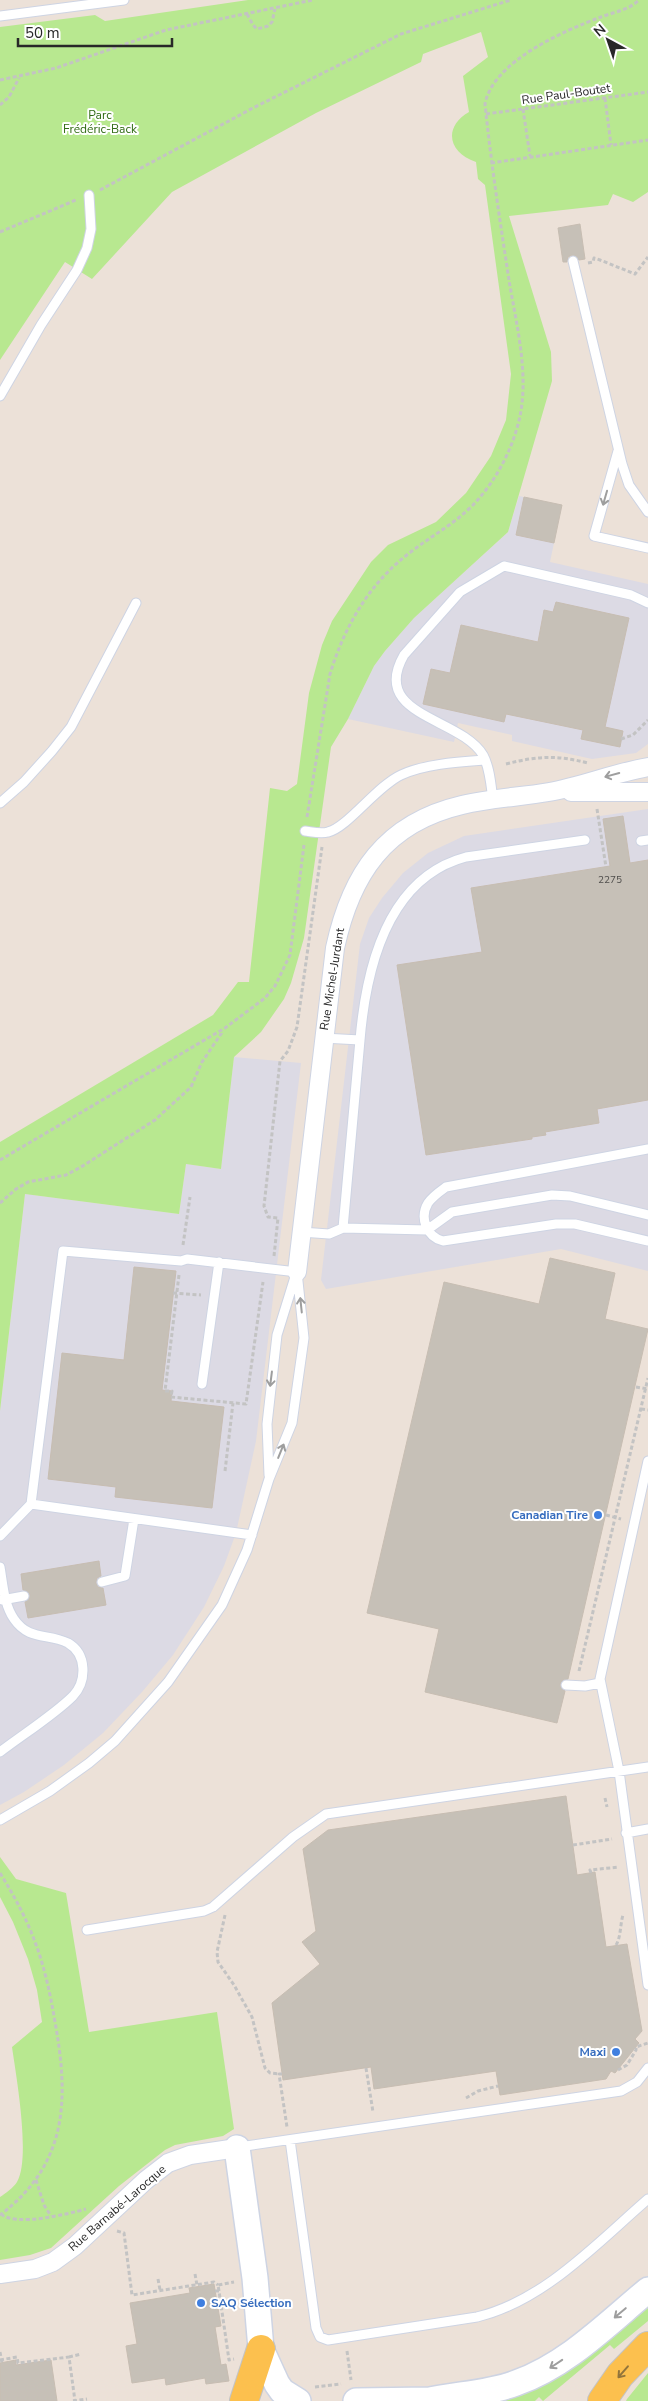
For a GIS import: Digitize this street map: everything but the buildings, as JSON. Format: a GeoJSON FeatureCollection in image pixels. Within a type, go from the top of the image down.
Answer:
{"type":"FeatureCollection","features":[{"type":"Feature","properties":{"kind":"main road"},"geometry":{"type":"LineString","coordinates":[[237,2148],[255,2278],[252,2354],[244,2401]]}},
{"type":"Feature","properties":{"kind":"main road"},"geometry":{"type":"LineString","coordinates":[[354,2392],[428,2400],[500,2388],[544,2371],[593,2336],[648,2290]]}},
{"type":"Feature","properties":{"kind":"main road"},"geometry":{"type":"LineString","coordinates":[[602,2401],[620,2375],[648,2346]]}},
{"type":"Feature","properties":{"kind":"main road"},"geometry":{"type":"LineString","coordinates":[[252,2354],[282,2391],[298,2401]]}},
{"type":"Feature","properties":{"kind":"street","name":"Rue Michel-Jurdant"},"geometry":{"type":"LineString","coordinates":[[297,1272],[330,981],[340,925],[352,891],[368,864],[391,840],[422,819],[463,805],[550,792],[648,767]]}},
{"type":"Feature","properties":{"kind":"street","name":"Rue Michel-Jurdant"},"geometry":{"type":"LineString","coordinates":[[550,792],[648,792]]}},
{"type":"Feature","properties":{"kind":"street","name":"Rue Barnabé-Larocque"},"geometry":{"type":"LineString","coordinates":[[0,2274],[35,2269],[53,2262],[74,2246],[146,2180],[168,2163],[190,2155],[237,2148]]}},
{"type":"Feature","properties":{"kind":"lane"},"geometry":{"type":"LineString","coordinates":[[0,16],[124,0]]}},
{"type":"Feature","properties":{"kind":"lane"},"geometry":{"type":"LineString","coordinates":[[0,396],[41,324],[77,270],[87,248],[91,229],[89,195]]}},
{"type":"Feature","properties":{"kind":"lane"},"geometry":{"type":"LineString","coordinates":[[573,260],[618,451],[629,485],[648,512]]}},
{"type":"Feature","properties":{"kind":"lane"},"geometry":{"type":"LineString","coordinates":[[618,451],[594,536],[648,548]]}},
{"type":"Feature","properties":{"kind":"lane"},"geometry":{"type":"LineString","coordinates":[[493,800],[485,760],[478,750],[465,739],[405,702],[400,695],[395,681],[398,665],[404,655],[460,592],[504,566],[631,595],[648,603]]}},
{"type":"Feature","properties":{"kind":"lane"},"geometry":{"type":"LineString","coordinates":[[0,803],[24,782],[71,727],[136,603]]}},
{"type":"Feature","properties":{"kind":"lane"},"geometry":{"type":"LineString","coordinates":[[305,831],[324,832],[336,829],[381,788],[402,774],[430,767],[485,760]]}},
{"type":"Feature","properties":{"kind":"lane"},"geometry":{"type":"LineString","coordinates":[[343,1228],[363,1002],[377,947],[386,929],[402,904],[427,876],[452,861],[466,857],[585,840]]}},
{"type":"Feature","properties":{"kind":"lane"},"geometry":{"type":"LineString","coordinates":[[323,1038],[360,1040]]}},
{"type":"Feature","properties":{"kind":"lane"},"geometry":{"type":"LineString","coordinates":[[648,1149],[446,1187],[427,1204],[424,1215],[427,1230],[434,1238],[444,1240],[556,1224],[575,1224],[648,1241]]}},
{"type":"Feature","properties":{"kind":"lane"},"geometry":{"type":"LineString","coordinates":[[301,1232],[329,1234],[343,1228],[427,1230],[452,1212],[552,1194],[570,1196],[648,1215]]}},
{"type":"Feature","properties":{"kind":"lane"},"geometry":{"type":"LineString","coordinates":[[0,1536],[31,1504],[63,1251],[181,1261],[188,1259],[297,1272]]}},
{"type":"Feature","properties":{"kind":"lane"},"geometry":{"type":"LineString","coordinates":[[202,1384],[219,1262]]}},
{"type":"Feature","properties":{"kind":"lane"},"geometry":{"type":"LineString","coordinates":[[270,1479],[267,1424],[277,1335],[297,1272]]}},
{"type":"Feature","properties":{"kind":"lane"},"geometry":{"type":"LineString","coordinates":[[0,1820],[50,1791],[89,1763],[115,1741],[154,1700],[186,1659],[233,1585],[252,1536],[270,1479],[292,1424],[304,1338],[297,1272]]}},
{"type":"Feature","properties":{"kind":"lane"},"geometry":{"type":"LineString","coordinates":[[648,1461],[604,1653],[600,1683],[610,1719],[619,1771],[648,1984]]}},
{"type":"Feature","properties":{"kind":"lane"},"geometry":{"type":"LineString","coordinates":[[31,1504],[252,1536]]}},
{"type":"Feature","properties":{"kind":"lane"},"geometry":{"type":"LineString","coordinates":[[102,1582],[126,1576],[134,1519]]}},
{"type":"Feature","properties":{"kind":"lane"},"geometry":{"type":"LineString","coordinates":[[0,1568],[3,1600],[12,1618],[30,1634],[68,1644],[78,1653],[84,1664],[82,1680],[74,1695],[0,1752]]}},
{"type":"Feature","properties":{"kind":"lane"},"geometry":{"type":"LineString","coordinates":[[3,1600],[24,1596]]}},
{"type":"Feature","properties":{"kind":"lane"},"geometry":{"type":"LineString","coordinates":[[566,1685],[585,1686],[600,1683]]}},
{"type":"Feature","properties":{"kind":"lane"},"geometry":{"type":"LineString","coordinates":[[88,1930],[209,1909],[223,1900],[293,1837],[326,1814],[648,1767]]}},
{"type":"Feature","properties":{"kind":"lane"},"geometry":{"type":"LineString","coordinates":[[626,1833],[648,1829]]}},
{"type":"Feature","properties":{"kind":"lane"},"geometry":{"type":"LineString","coordinates":[[237,2148],[621,2091],[637,2082],[648,2068]]}},
{"type":"Feature","properties":{"kind":"lane"},"geometry":{"type":"LineString","coordinates":[[290,2140],[316,2328],[320,2337],[328,2340],[477,2317],[499,2310],[550,2282],[648,2200]]}},
{"type":"Feature","properties":{"kind":"path"},"geometry":{"type":"LineString","coordinates":[[0,80],[19,78],[56,68],[166,30],[313,0]]}},
{"type":"Feature","properties":{"kind":"path"},"geometry":{"type":"LineString","coordinates":[[0,232],[89,195],[252,108],[401,34],[511,0]]}},
{"type":"Feature","properties":{"kind":"path"},"geometry":{"type":"LineString","coordinates":[[0,1160],[225,1028],[265,998],[284,970],[290,955],[305,831],[330,674],[336,654],[358,608],[374,586],[392,567],[457,520],[480,497],[501,467],[520,415],[522,363],[491,163],[486,95],[496,80],[510,66],[552,38],[624,10],[639,0]]}},
{"type":"Feature","properties":{"kind":"path"},"geometry":{"type":"LineString","coordinates":[[247,14],[253,25],[257,28],[263,28],[272,22],[275,8]]}},
{"type":"Feature","properties":{"kind":"path"},"geometry":{"type":"LineString","coordinates":[[0,105],[9,97],[19,78]]}},
{"type":"Feature","properties":{"kind":"path","name":"Rue Paul-Boutet"},"geometry":{"type":"LineString","coordinates":[[486,114],[648,92]]}},
{"type":"Feature","properties":{"kind":"path"},"geometry":{"type":"LineString","coordinates":[[605,98],[611,145]]}},
{"type":"Feature","properties":{"kind":"path"},"geometry":{"type":"LineString","coordinates":[[523,109],[530,156]]}},
{"type":"Feature","properties":{"kind":"path"},"geometry":{"type":"LineString","coordinates":[[491,163],[648,140]]}},
{"type":"Feature","properties":{"kind":"path"},"geometry":{"type":"LineString","coordinates":[[593,262],[594,258],[636,274],[648,257]]}},
{"type":"Feature","properties":{"kind":"path"},"geometry":{"type":"LineString","coordinates":[[621,739],[633,735],[648,720]]}},
{"type":"Feature","properties":{"kind":"path"},"geometry":{"type":"LineString","coordinates":[[506,764],[534,757],[552,756],[593,762]]}},
{"type":"Feature","properties":{"kind":"path"},"geometry":{"type":"LineString","coordinates":[[597,806],[606,867]]}},
{"type":"Feature","properties":{"kind":"path"},"geometry":{"type":"LineString","coordinates":[[261,1287],[275,1253],[278,1218],[268,1217],[264,1206],[280,1061],[288,1051],[297,1027],[324,832]]}},
{"type":"Feature","properties":{"kind":"path"},"geometry":{"type":"LineString","coordinates":[[0,1203],[16,1189],[28,1182],[66,1175],[82,1167],[156,1120],[191,1087],[202,1062],[225,1028]]}},
{"type":"Feature","properties":{"kind":"path"},"geometry":{"type":"LineString","coordinates":[[182,1245],[190,1197]]}},
{"type":"Feature","properties":{"kind":"path"},"geometry":{"type":"LineString","coordinates":[[173,1293],[189,1294]]}},
{"type":"Feature","properties":{"kind":"path"},"geometry":{"type":"LineString","coordinates":[[580,1665],[647,1389],[648,1378]]}},
{"type":"Feature","properties":{"kind":"path"},"geometry":{"type":"LineString","coordinates":[[636,1387],[647,1389]]}},
{"type":"Feature","properties":{"kind":"path"},"geometry":{"type":"LineString","coordinates":[[225,1472],[233,1403]]}},
{"type":"Feature","properties":{"kind":"path"},"geometry":{"type":"LineString","coordinates":[[641,1409],[648,1410]]}},
{"type":"Feature","properties":{"kind":"path"},"geometry":{"type":"LineString","coordinates":[[606,1515],[621,1519]]}},
{"type":"Feature","properties":{"kind":"path"},"geometry":{"type":"LineString","coordinates":[[603,1568],[609,1569]]}},
{"type":"Feature","properties":{"kind":"path"},"geometry":{"type":"LineString","coordinates":[[582,1657],[588,1659]]}},
{"type":"Feature","properties":{"kind":"path"},"geometry":{"type":"LineString","coordinates":[[573,1846],[612,1839]]}},
{"type":"Feature","properties":{"kind":"path"},"geometry":{"type":"LineString","coordinates":[[591,1873],[590,1870],[617,1866]]}},
{"type":"Feature","properties":{"kind":"path"},"geometry":{"type":"LineString","coordinates":[[0,1873],[10,1889],[42,1958],[63,2075],[64,2094],[58,2134],[51,2154],[36,2180],[0,2215]]}},
{"type":"Feature","properties":{"kind":"path"},"geometry":{"type":"LineString","coordinates":[[220,1940],[217,1952],[218,1962],[234,1985],[252,2017],[265,2068],[270,2073],[281,2074],[286,2124]]}},
{"type":"Feature","properties":{"kind":"path"},"geometry":{"type":"LineString","coordinates":[[618,2070],[627,2065],[636,2047],[648,2044]]}},
{"type":"Feature","properties":{"kind":"path"},"geometry":{"type":"LineString","coordinates":[[366,2068],[373,2112]]}},
{"type":"Feature","properties":{"kind":"path"},"geometry":{"type":"LineString","coordinates":[[36,2180],[44,2205],[51,2216]]}},
{"type":"Feature","properties":{"kind":"path"},"geometry":{"type":"LineString","coordinates":[[124,2234],[132,2294],[214,2282],[218,2285],[241,2281]]}},
{"type":"Feature","properties":{"kind":"path"},"geometry":{"type":"LineString","coordinates":[[195,2274],[197,2285]]}},
{"type":"Feature","properties":{"kind":"path"},"geometry":{"type":"LineString","coordinates":[[158,2279],[160,2290]]}},
{"type":"Feature","properties":{"kind":"path"},"geometry":{"type":"LineString","coordinates":[[218,2285],[217,2291],[229,2360],[252,2354]]}},
{"type":"Feature","properties":{"kind":"path"},"geometry":{"type":"LineString","coordinates":[[0,2352],[1,2361],[17,2358],[18,2363],[81,2354]]}},
{"type":"Feature","properties":{"kind":"path"},"geometry":{"type":"LineString","coordinates":[[68,2357],[74,2401],[88,2399]]}},
{"type":"Feature","properties":{"kind":"path"},"geometry":{"type":"LineString","coordinates":[[349,2364],[354,2392]]}},
{"type":"Feature","properties":{"kind":"shaded area"},"geometry":{"type":"Polygon","coordinates":[[[519,496],[562,505],[550,562],[648,584],[648,744],[636,753],[592,759],[512,741],[512,735],[458,723],[454,742],[348,719],[374,666],[385,651],[414,618],[508,532],[519,496]]]}},
{"type":"Feature","properties":{"kind":"shaded area"},"geometry":{"type":"Polygon","coordinates":[[[648,809],[648,1271],[561,1249],[326,1289],[321,1280],[360,944],[369,918],[382,898],[403,873],[428,853],[464,836],[648,809]]]}},
{"type":"Feature","properties":{"kind":"shaded area"},"geometry":{"type":"Polygon","coordinates":[[[234,1057],[301,1063],[256,1441],[236,1533],[224,1566],[204,1607],[173,1655],[142,1692],[103,1733],[64,1765],[24,1792],[0,1805],[0,1411],[25,1194],[179,1214],[186,1164],[221,1169],[234,1057]]]}},
{"type":"Feature","properties":{"kind":"green space","name":"Parc Frédéric-Back"},"geometry":{"type":"Polygon","coordinates":[[[248,0],[648,0],[648,192],[633,202],[613,194],[608,205],[509,216],[551,352],[552,381],[508,532],[414,618],[385,651],[374,666],[348,719],[331,747],[304,938],[291,983],[284,999],[261,1032],[234,1057],[221,1169],[186,1164],[179,1214],[25,1194],[0,1411],[0,1142],[213,1015],[238,982],[249,982],[270,788],[287,791],[297,784],[309,693],[322,645],[332,621],[371,562],[388,545],[436,522],[466,493],[491,456],[506,420],[511,374],[485,185],[478,179],[476,162],[459,152],[452,139],[455,125],[469,112],[463,76],[488,57],[481,32],[423,54],[421,62],[316,113],[172,192],[92,279],[65,262],[0,360],[0,27],[95,15],[105,21],[248,0]]]}},
{"type":"Feature","properties":{"kind":"green space"},"geometry":{"type":"Polygon","coordinates":[[[0,1857],[16,1879],[66,1893],[89,2032],[217,2012],[234,2129],[223,2136],[175,2145],[165,2150],[119,2186],[51,2248],[30,2255],[0,2260],[0,2197],[17,2182],[21,2171],[23,2155],[19,2096],[12,2047],[42,2022],[37,1990],[28,1959],[13,1922],[0,1897],[0,1857]]]}},
{"type":"Feature","properties":{"kind":"green space"},"geometry":{"type":"Polygon","coordinates":[[[648,2304],[648,2321],[614,2349],[610,2345],[543,2401],[539,2397],[535,2401],[501,2401],[537,2389],[557,2377],[648,2304]]]}},
{"type":"Feature","properties":{"kind":"green space"},"geometry":{"type":"Polygon","coordinates":[[[648,2373],[648,2401],[626,2401],[627,2399],[648,2373]]]}},
{"type":"Feature","properties":{"kind":"place","name":"Canadian Tire"},"geometry":{"type":"Point","coordinates":[598,1515]}},
{"type":"Feature","properties":{"kind":"place","name":"Maxi"},"geometry":{"type":"Point","coordinates":[616,2052]}},
{"type":"Feature","properties":{"kind":"place","name":"SAQ Sélection"},"geometry":{"type":"Point","coordinates":[201,2303]}}]}
